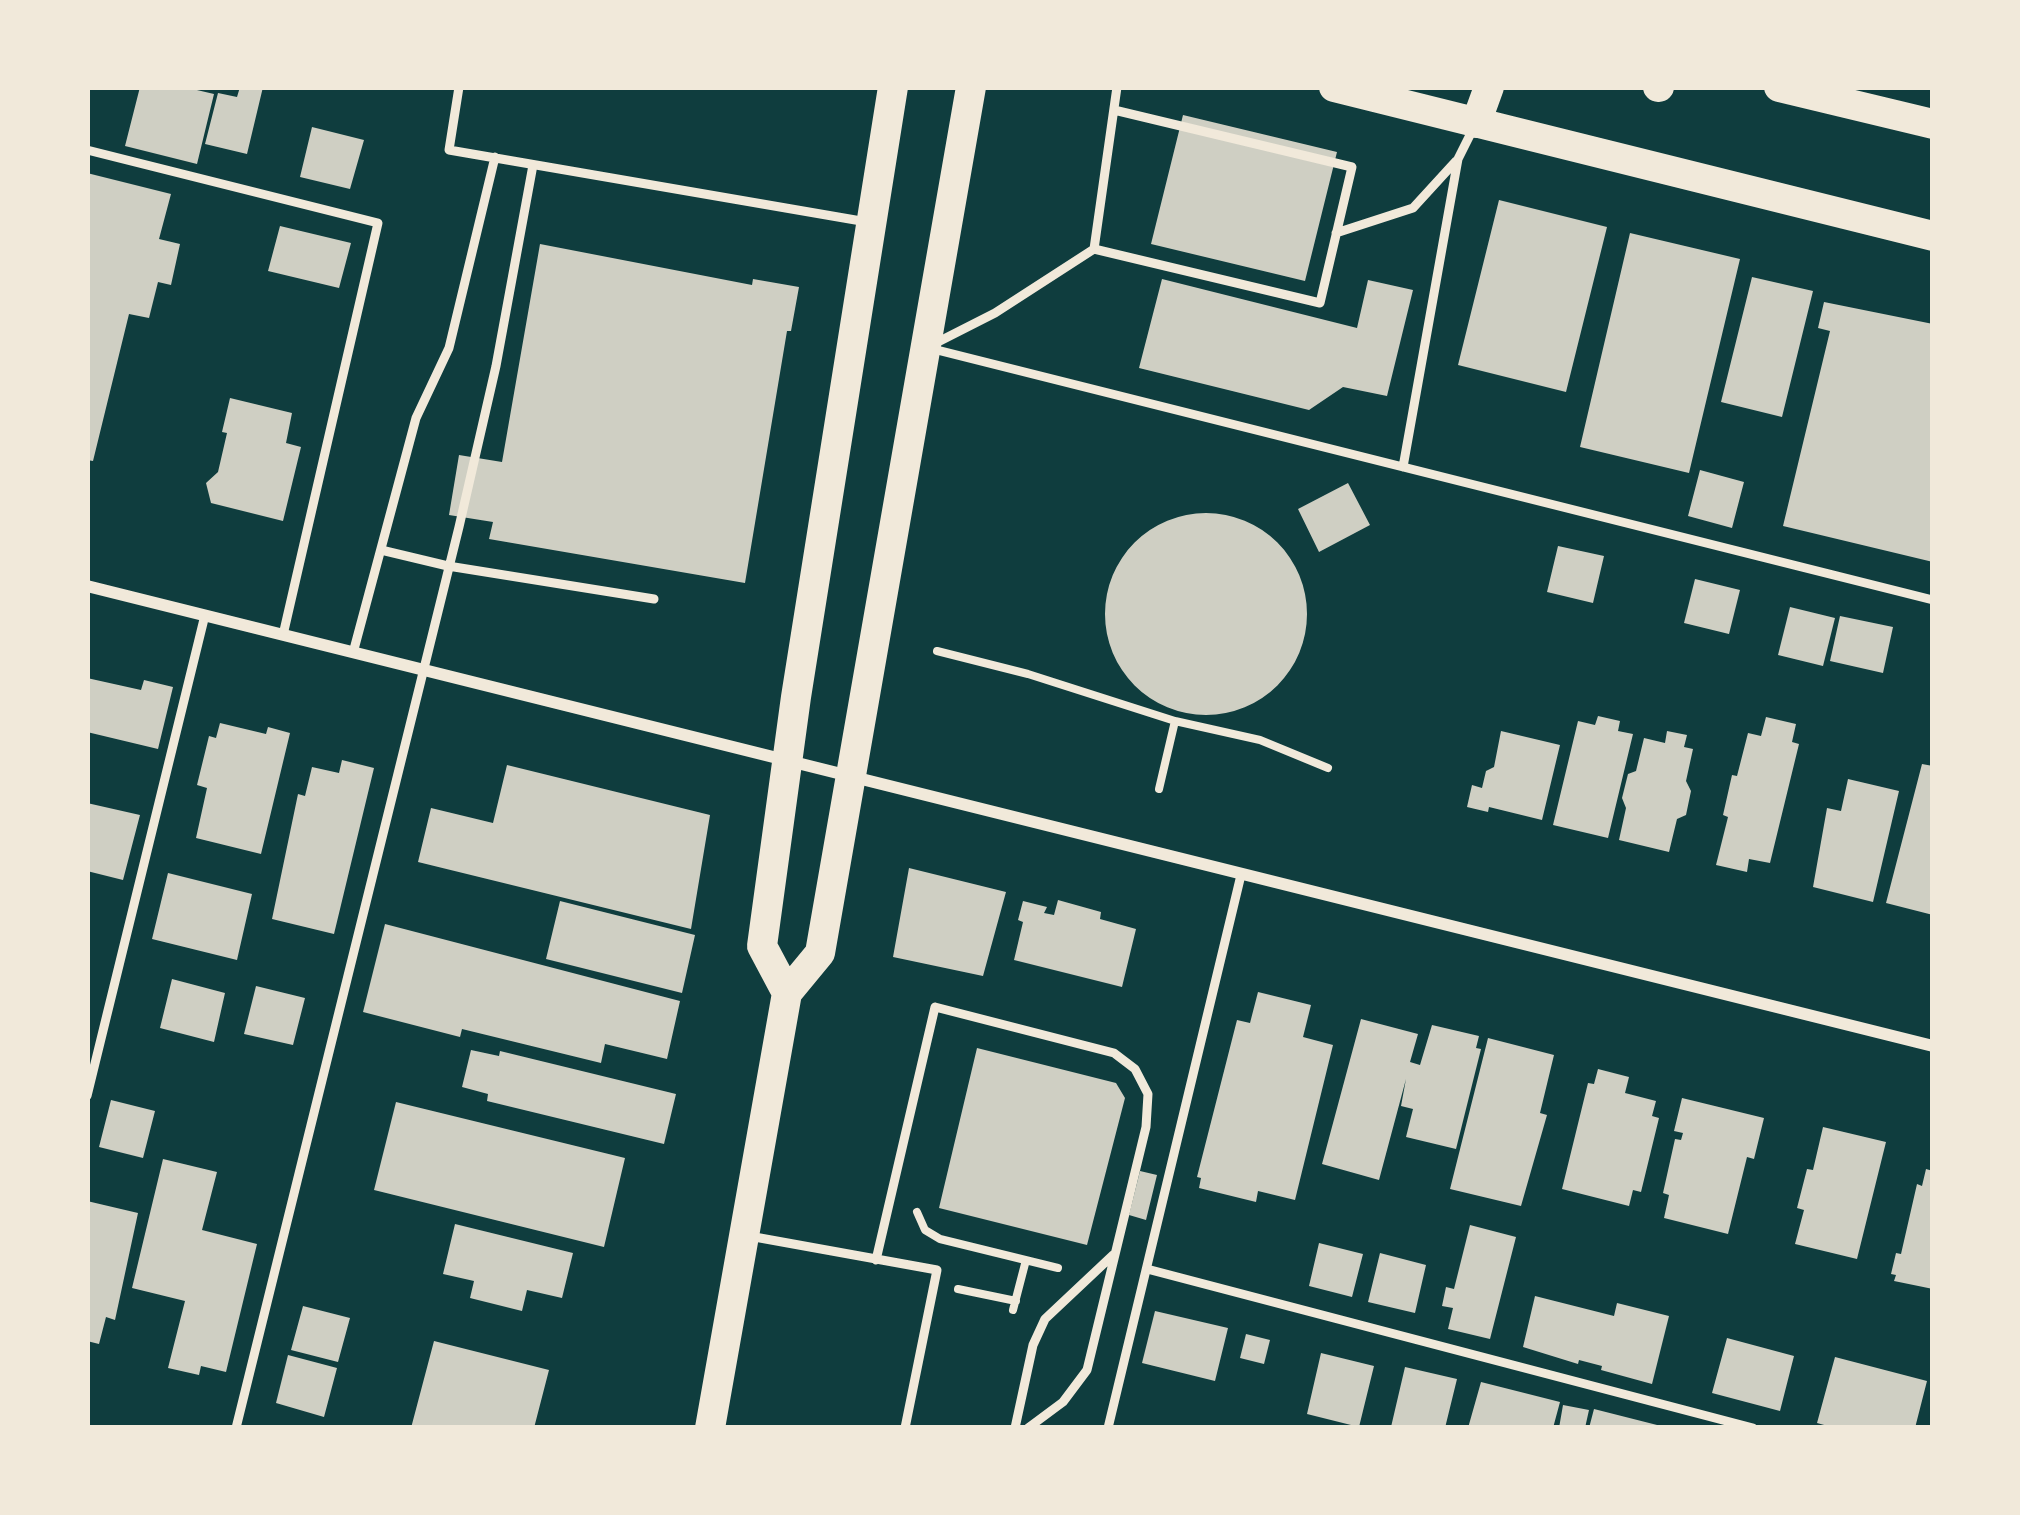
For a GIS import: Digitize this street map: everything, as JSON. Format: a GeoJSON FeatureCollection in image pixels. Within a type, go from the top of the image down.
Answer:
{"type":"FeatureCollection","features":[{"type":"Feature","properties":{"kind":"main road"},"geometry":{"type":"LineString","coordinates":[[787,993],[762,946],[893,87]]}},
{"type":"Feature","properties":{"kind":"main road"},"geometry":{"type":"LineString","coordinates":[[710,1428],[787,993],[820,953],[854,780],[971,87]]}},
{"type":"Feature","properties":{"kind":"main road"},"geometry":{"type":"LineString","coordinates":[[1334,87],[1933,236]]}},
{"type":"Feature","properties":{"kind":"main road"},"geometry":{"type":"LineString","coordinates":[[1476,123],[1490,87]]}},
{"type":"Feature","properties":{"kind":"main road"},"geometry":{"type":"LineString","coordinates":[[1779,87],[1933,124]]}},
{"type":"Feature","properties":{"kind":"street"},"geometry":{"type":"LineString","coordinates":[[87,586],[1933,1046]]}},
{"type":"Feature","properties":{"kind":"lane"},"geometry":{"type":"LineString","coordinates":[[459,87],[449,150],[872,223]]}},
{"type":"Feature","properties":{"kind":"lane"},"geometry":{"type":"LineString","coordinates":[[1094,249],[1118,87]]}},
{"type":"Feature","properties":{"kind":"lane"},"geometry":{"type":"LineString","coordinates":[[927,347],[995,313],[1094,249],[1319,303],[1352,167],[1114,110]]}},
{"type":"Feature","properties":{"kind":"lane"},"geometry":{"type":"LineString","coordinates":[[1336,233],[1413,208],[1458,158],[1476,123]]}},
{"type":"Feature","properties":{"kind":"lane"},"geometry":{"type":"LineString","coordinates":[[87,150],[378,224],[283,635]]}},
{"type":"Feature","properties":{"kind":"lane"},"geometry":{"type":"LineString","coordinates":[[353,652],[416,418],[449,348],[494,157]]}},
{"type":"Feature","properties":{"kind":"lane"},"geometry":{"type":"LineString","coordinates":[[1403,467],[1458,158]]}},
{"type":"Feature","properties":{"kind":"lane"},"geometry":{"type":"LineString","coordinates":[[236,1428],[496,366],[533,164]]}},
{"type":"Feature","properties":{"kind":"lane"},"geometry":{"type":"LineString","coordinates":[[927,347],[1933,600]]}},
{"type":"Feature","properties":{"kind":"lane"},"geometry":{"type":"LineString","coordinates":[[381,550],[448,566],[654,599]]}},
{"type":"Feature","properties":{"kind":"lane"},"geometry":{"type":"LineString","coordinates":[[87,1096],[205,616]]}},
{"type":"Feature","properties":{"kind":"lane"},"geometry":{"type":"LineString","coordinates":[[1108,1428],[1241,875]]}},
{"type":"Feature","properties":{"kind":"lane"},"geometry":{"type":"LineString","coordinates":[[876,1260],[935,1007],[1114,1053],[1135,1069],[1148,1094],[1146,1126],[1088,1370],[1063,1402],[1028,1428]]}},
{"type":"Feature","properties":{"kind":"lane"},"geometry":{"type":"LineString","coordinates":[[743,1235],[937,1270],[905,1428]]}},
{"type":"Feature","properties":{"kind":"lane"},"geometry":{"type":"LineString","coordinates":[[1015,1428],[1033,1345],[1045,1319],[1113,1256]]}},
{"type":"Feature","properties":{"kind":"lane"},"geometry":{"type":"LineString","coordinates":[[1147,1269],[1754,1428]]}},
{"type":"Feature","properties":{"kind":"path"},"geometry":{"type":"LineString","coordinates":[[938,651],[1175,721],[1260,740],[1328,768]]}},
{"type":"Feature","properties":{"kind":"path"},"geometry":{"type":"LineString","coordinates":[[1159,789],[1175,721]]}},
{"type":"Feature","properties":{"kind":"path"},"geometry":{"type":"LineString","coordinates":[[916,1198],[926,1230],[940,1239],[1061,1269]]}},
{"type":"Feature","properties":{"kind":"path"},"geometry":{"type":"LineString","coordinates":[[934,1285],[1016,1301]]}},
{"type":"Feature","properties":{"kind":"building"},"geometry":{"type":"Polygon","coordinates":[[[140,87],[184,87],[214,94],[197,164],[125,146],[140,87]]]}},
{"type":"Feature","properties":{"kind":"building"},"geometry":{"type":"Polygon","coordinates":[[[240,87],[263,87],[247,154],[205,144],[218,93],[237,97],[240,87]]]}},
{"type":"Feature","properties":{"kind":"building"},"geometry":{"type":"Polygon","coordinates":[[[1183,115],[1337,152],[1305,281],[1151,244],[1183,115]]]}},
{"type":"Feature","properties":{"kind":"building"},"geometry":{"type":"Polygon","coordinates":[[[312,127],[364,140],[350,189],[300,177],[312,127]]]}},
{"type":"Feature","properties":{"kind":"building"},"geometry":{"type":"Polygon","coordinates":[[[87,173],[171,194],[159,239],[180,244],[171,285],[158,282],[149,318],[129,314],[93,461],[87,460],[87,173]]]}},
{"type":"Feature","properties":{"kind":"building"},"geometry":{"type":"Polygon","coordinates":[[[1499,200],[1607,227],[1566,392],[1458,365],[1499,200]]]}},
{"type":"Feature","properties":{"kind":"building"},"geometry":{"type":"Polygon","coordinates":[[[280,226],[351,243],[339,288],[268,271],[280,226]]]}},
{"type":"Feature","properties":{"kind":"building"},"geometry":{"type":"Polygon","coordinates":[[[1630,233],[1740,259],[1689,473],[1580,447],[1630,233]]]}},
{"type":"Feature","properties":{"kind":"building"},"geometry":{"type":"Polygon","coordinates":[[[540,244],[752,285],[753,279],[799,287],[791,331],[787,331],[745,583],[489,539],[493,522],[449,515],[459,455],[502,462],[540,244]]]}},
{"type":"Feature","properties":{"kind":"building"},"geometry":{"type":"Polygon","coordinates":[[[1752,277],[1813,291],[1782,417],[1721,402],[1752,277]]]}},
{"type":"Feature","properties":{"kind":"building"},"geometry":{"type":"Polygon","coordinates":[[[1162,279],[1357,328],[1368,280],[1413,290],[1387,396],[1343,387],[1309,410],[1139,368],[1162,279]]]}},
{"type":"Feature","properties":{"kind":"building"},"geometry":{"type":"Polygon","coordinates":[[[1824,302],[1933,324],[1933,562],[1783,526],[1830,331],[1818,328],[1824,302]]]}},
{"type":"Feature","properties":{"kind":"building"},"geometry":{"type":"Polygon","coordinates":[[[230,398],[292,413],[286,443],[301,447],[283,521],[211,503],[206,483],[218,472],[230,398]]]}},
{"type":"Feature","properties":{"kind":"building"},"geometry":{"type":"Polygon","coordinates":[[[1700,470],[1744,482],[1732,528],[1688,516],[1700,470]]]}},
{"type":"Feature","properties":{"kind":"building"},"geometry":{"type":"Polygon","coordinates":[[[1348,483],[1370,525],[1319,552],[1298,509],[1348,483]]]}},
{"type":"Feature","properties":{"kind":"building"},"geometry":{"type":"Polygon","coordinates":[[[1206,513],[1245,521],[1277,543],[1299,575],[1307,614],[1299,653],[1277,685],[1245,707],[1206,715],[1167,707],[1135,685],[1113,653],[1105,614],[1113,575],[1135,543],[1167,521],[1206,513]]]}},
{"type":"Feature","properties":{"kind":"building"},"geometry":{"type":"Polygon","coordinates":[[[1558,546],[1604,556],[1593,603],[1547,592],[1558,546]]]}},
{"type":"Feature","properties":{"kind":"building"},"geometry":{"type":"Polygon","coordinates":[[[1695,579],[1740,590],[1729,634],[1684,623],[1695,579]]]}},
{"type":"Feature","properties":{"kind":"building"},"geometry":{"type":"Polygon","coordinates":[[[1790,607],[1835,618],[1823,666],[1778,655],[1790,607]]]}},
{"type":"Feature","properties":{"kind":"building"},"geometry":{"type":"Polygon","coordinates":[[[1840,616],[1893,627],[1883,673],[1830,661],[1840,616]]]}},
{"type":"Feature","properties":{"kind":"building"},"geometry":{"type":"Polygon","coordinates":[[[87,678],[141,690],[144,680],[173,687],[158,749],[87,732],[87,678]]]}},
{"type":"Feature","properties":{"kind":"building"},"geometry":{"type":"Polygon","coordinates":[[[1598,716],[1620,721],[1618,731],[1633,734],[1608,838],[1553,825],[1578,721],[1595,725],[1598,716]]]}},
{"type":"Feature","properties":{"kind":"building"},"geometry":{"type":"Polygon","coordinates":[[[1766,717],[1796,724],[1792,742],[1799,744],[1770,863],[1749,859],[1747,872],[1716,865],[1732,775],[1737,776],[1748,733],[1761,736],[1766,717]]]}},
{"type":"Feature","properties":{"kind":"building"},"geometry":{"type":"Polygon","coordinates":[[[220,723],[266,734],[268,727],[290,733],[261,854],[196,838],[207,788],[197,785],[209,736],[216,738],[220,723]]]}},
{"type":"Feature","properties":{"kind":"building"},"geometry":{"type":"Polygon","coordinates":[[[1501,731],[1560,745],[1542,820],[1489,807],[1488,812],[1467,807],[1472,785],[1482,788],[1486,771],[1494,767],[1501,731]]]}},
{"type":"Feature","properties":{"kind":"building"},"geometry":{"type":"Polygon","coordinates":[[[1667,731],[1687,735],[1684,747],[1693,749],[1686,815],[1677,819],[1669,852],[1619,840],[1628,774],[1636,771],[1644,738],[1665,743],[1667,731]]]}},
{"type":"Feature","properties":{"kind":"building"},"geometry":{"type":"Polygon","coordinates":[[[342,760],[374,768],[334,934],[272,919],[298,794],[305,796],[312,767],[339,773],[342,760]]]}},
{"type":"Feature","properties":{"kind":"building"},"geometry":{"type":"Polygon","coordinates":[[[1922,764],[1933,766],[1933,915],[1886,903],[1922,764]]]}},
{"type":"Feature","properties":{"kind":"building"},"geometry":{"type":"Polygon","coordinates":[[[507,765],[710,815],[691,929],[418,862],[431,808],[493,823],[507,765]]]}},
{"type":"Feature","properties":{"kind":"building"},"geometry":{"type":"Polygon","coordinates":[[[1848,779],[1899,791],[1873,902],[1813,887],[1827,808],[1841,811],[1848,779]]]}},
{"type":"Feature","properties":{"kind":"building"},"geometry":{"type":"Polygon","coordinates":[[[87,803],[140,815],[123,880],[87,871],[87,803]]]}},
{"type":"Feature","properties":{"kind":"building"},"geometry":{"type":"Polygon","coordinates":[[[909,868],[1006,892],[983,976],[893,957],[909,868]]]}},
{"type":"Feature","properties":{"kind":"building"},"geometry":{"type":"Polygon","coordinates":[[[168,873],[252,894],[237,960],[152,939],[168,873]]]}},
{"type":"Feature","properties":{"kind":"building"},"geometry":{"type":"Polygon","coordinates":[[[1058,900],[1101,912],[1100,919],[1136,929],[1122,987],[1014,960],[1023,901],[1047,907],[1044,913],[1054,915],[1058,900]]]}},
{"type":"Feature","properties":{"kind":"building"},"geometry":{"type":"Polygon","coordinates":[[[560,901],[695,935],[682,993],[546,959],[560,901]]]}},
{"type":"Feature","properties":{"kind":"building"},"geometry":{"type":"Polygon","coordinates":[[[385,924],[680,1001],[667,1059],[605,1044],[601,1063],[462,1029],[460,1037],[363,1012],[385,924]]]}},
{"type":"Feature","properties":{"kind":"building"},"geometry":{"type":"Polygon","coordinates":[[[172,979],[225,993],[214,1042],[160,1028],[172,979]]]}},
{"type":"Feature","properties":{"kind":"building"},"geometry":{"type":"Polygon","coordinates":[[[256,986],[305,998],[293,1045],[244,1034],[256,986]]]}},
{"type":"Feature","properties":{"kind":"building"},"geometry":{"type":"Polygon","coordinates":[[[1258,992],[1311,1005],[1303,1037],[1333,1045],[1295,1200],[1258,1191],[1256,1202],[1199,1188],[1201,1178],[1197,1177],[1237,1020],[1250,1023],[1258,992]]]}},
{"type":"Feature","properties":{"kind":"building"},"geometry":{"type":"Polygon","coordinates":[[[1361,1019],[1418,1034],[1410,1062],[1420,1065],[1432,1025],[1479,1036],[1476,1048],[1481,1049],[1456,1149],[1406,1137],[1413,1109],[1401,1106],[1406,1079],[1379,1180],[1322,1164],[1361,1019]]]}},
{"type":"Feature","properties":{"kind":"building"},"geometry":{"type":"Polygon","coordinates":[[[1488,1038],[1554,1055],[1540,1113],[1547,1115],[1521,1206],[1450,1189],[1488,1038]]]}},
{"type":"Feature","properties":{"kind":"building"},"geometry":{"type":"Polygon","coordinates":[[[977,1048],[1116,1083],[1125,1098],[1087,1245],[939,1208],[977,1048]]]}},
{"type":"Feature","properties":{"kind":"building"},"geometry":{"type":"Polygon","coordinates":[[[471,1050],[499,1056],[500,1051],[676,1094],[664,1144],[487,1101],[488,1094],[462,1087],[471,1050]]]}},
{"type":"Feature","properties":{"kind":"building"},"geometry":{"type":"Polygon","coordinates":[[[1598,1069],[1629,1077],[1625,1093],[1656,1101],[1652,1116],[1659,1118],[1641,1192],[1633,1190],[1629,1206],[1562,1189],[1588,1083],[1594,1084],[1598,1069]]]}},
{"type":"Feature","properties":{"kind":"building"},"geometry":{"type":"Polygon","coordinates":[[[1682,1098],[1764,1118],[1754,1159],[1747,1157],[1728,1234],[1664,1218],[1669,1195],[1663,1193],[1675,1139],[1681,1140],[1683,1133],[1674,1131],[1682,1098]]]}},
{"type":"Feature","properties":{"kind":"building"},"geometry":{"type":"Polygon","coordinates":[[[111,1100],[155,1111],[143,1158],[99,1147],[111,1100]]]}},
{"type":"Feature","properties":{"kind":"building"},"geometry":{"type":"Polygon","coordinates":[[[396,1102],[625,1158],[604,1247],[374,1190],[396,1102]]]}},
{"type":"Feature","properties":{"kind":"building"},"geometry":{"type":"Polygon","coordinates":[[[1823,1127],[1886,1142],[1857,1259],[1795,1244],[1804,1210],[1797,1208],[1807,1169],[1813,1170],[1823,1127]]]}},
{"type":"Feature","properties":{"kind":"building"},"geometry":{"type":"Polygon","coordinates":[[[163,1159],[217,1172],[202,1230],[257,1244],[226,1372],[201,1366],[199,1375],[168,1368],[185,1301],[132,1288],[163,1159]]]}},
{"type":"Feature","properties":{"kind":"building"},"geometry":{"type":"Polygon","coordinates":[[[1926,1169],[1933,1171],[1933,1289],[1894,1281],[1896,1275],[1891,1274],[1896,1253],[1901,1254],[1917,1184],[1922,1186],[1926,1169]]]}},
{"type":"Feature","properties":{"kind":"building"},"geometry":{"type":"Polygon","coordinates":[[[1140,1171],[1157,1175],[1146,1220],[1129,1215],[1140,1171]]]}},
{"type":"Feature","properties":{"kind":"building"},"geometry":{"type":"Polygon","coordinates":[[[87,1201],[138,1213],[115,1320],[106,1317],[99,1344],[87,1341],[87,1201]]]}},
{"type":"Feature","properties":{"kind":"building"},"geometry":{"type":"Polygon","coordinates":[[[455,1224],[573,1253],[562,1298],[527,1290],[522,1311],[470,1298],[474,1281],[443,1274],[455,1224]]]}},
{"type":"Feature","properties":{"kind":"building"},"geometry":{"type":"Polygon","coordinates":[[[1470,1225],[1516,1237],[1490,1339],[1448,1329],[1453,1308],[1442,1306],[1446,1287],[1454,1289],[1470,1225]]]}},
{"type":"Feature","properties":{"kind":"building"},"geometry":{"type":"Polygon","coordinates":[[[1319,1243],[1363,1254],[1352,1297],[1309,1286],[1319,1243]]]}},
{"type":"Feature","properties":{"kind":"building"},"geometry":{"type":"Polygon","coordinates":[[[1380,1253],[1426,1265],[1415,1313],[1368,1302],[1380,1253]]]}},
{"type":"Feature","properties":{"kind":"building"},"geometry":{"type":"Polygon","coordinates":[[[1535,1296],[1614,1316],[1617,1303],[1669,1316],[1652,1384],[1523,1347],[1535,1296]]]}},
{"type":"Feature","properties":{"kind":"building"},"geometry":{"type":"Polygon","coordinates":[[[303,1306],[350,1318],[338,1362],[291,1350],[303,1306]]]}},
{"type":"Feature","properties":{"kind":"building"},"geometry":{"type":"Polygon","coordinates":[[[1155,1311],[1228,1328],[1215,1381],[1142,1363],[1155,1311]]]}},
{"type":"Feature","properties":{"kind":"building"},"geometry":{"type":"Polygon","coordinates":[[[1246,1334],[1270,1340],[1264,1364],[1240,1358],[1246,1334]]]}},
{"type":"Feature","properties":{"kind":"building"},"geometry":{"type":"Polygon","coordinates":[[[1727,1338],[1794,1356],[1780,1411],[1712,1393],[1727,1338]]]}},
{"type":"Feature","properties":{"kind":"building"},"geometry":{"type":"Polygon","coordinates":[[[434,1341],[549,1370],[534,1428],[411,1428],[434,1341]]]}},
{"type":"Feature","properties":{"kind":"building"},"geometry":{"type":"Polygon","coordinates":[[[1321,1353],[1374,1366],[1359,1427],[1307,1414],[1321,1353]]]}},
{"type":"Feature","properties":{"kind":"building"},"geometry":{"type":"Polygon","coordinates":[[[288,1355],[337,1368],[324,1417],[276,1403],[288,1355]]]}},
{"type":"Feature","properties":{"kind":"building"},"geometry":{"type":"Polygon","coordinates":[[[1835,1357],[1927,1381],[1915,1428],[1835,1428],[1817,1423],[1835,1357]]]}},
{"type":"Feature","properties":{"kind":"building"},"geometry":{"type":"Polygon","coordinates":[[[1405,1367],[1457,1379],[1445,1428],[1391,1427],[1405,1367]]]}},
{"type":"Feature","properties":{"kind":"building"},"geometry":{"type":"Polygon","coordinates":[[[1481,1382],[1560,1402],[1553,1428],[1468,1428],[1481,1382]]]}},
{"type":"Feature","properties":{"kind":"building"},"geometry":{"type":"Polygon","coordinates":[[[1563,1405],[1589,1410],[1585,1428],[1559,1428],[1563,1405]]]}},
{"type":"Feature","properties":{"kind":"building"},"geometry":{"type":"Polygon","coordinates":[[[1594,1409],[1661,1426],[1661,1428],[1589,1428],[1594,1409]]]}}]}
